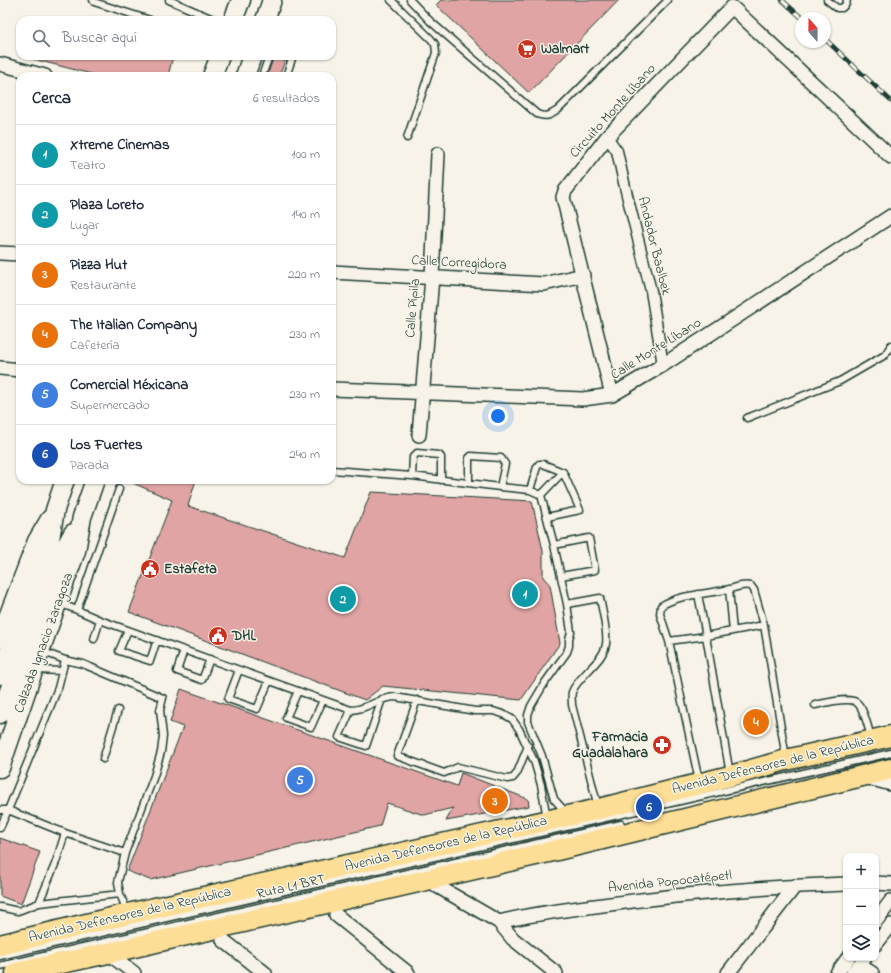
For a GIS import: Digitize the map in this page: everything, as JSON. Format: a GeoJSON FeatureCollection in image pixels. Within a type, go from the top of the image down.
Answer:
{"type":"FeatureCollection","features":[{"type":"Feature","properties":{"kind":"main road"},"geometry":{"type":"LineString","coordinates":[[235,16],[241,0]]}},
{"type":"Feature","properties":{"kind":"main road"},"geometry":{"type":"LineString","coordinates":[[268,16],[272,0]]}},
{"type":"Feature","properties":{"kind":"main road"},"geometry":{"type":"LineString","coordinates":[[214,72],[218,60]]}},
{"type":"Feature","properties":{"kind":"main road"},"geometry":{"type":"LineString","coordinates":[[246,72],[251,60]]}},
{"type":"Feature","properties":{"kind":"main road","name":"Calzada Ignacio Zaragoza"},"geometry":{"type":"LineString","coordinates":[[0,714],[29,618],[49,545],[55,510],[64,484]]}},
{"type":"Feature","properties":{"kind":"main road","name":"Calzada Ignacio Zaragoza"},"geometry":{"type":"LineString","coordinates":[[0,674],[82,517],[94,484]]}},
{"type":"Feature","properties":{"kind":"main road","name":"Calzada Ignacio Zaragoza"},"geometry":{"type":"LineString","coordinates":[[0,638],[37,541],[55,510]]}},
{"type":"Feature","properties":{"kind":"main road","name":"Calzada Ignacio Zaragoza"},"geometry":{"type":"LineString","coordinates":[[0,768],[76,551],[82,517]]}},
{"type":"Feature","properties":{"kind":"main road","name":"Avenida Defensores de la República"},"geometry":{"type":"LineString","coordinates":[[0,945],[128,914],[599,809],[730,776],[786,760],[891,736]]}},
{"type":"Feature","properties":{"kind":"main road"},"geometry":{"type":"LineString","coordinates":[[16,973],[553,851],[857,774],[891,769]]}},
{"type":"Feature","properties":{"kind":"street","name":"Circuito Monte Líbano"},"geometry":{"type":"LineString","coordinates":[[612,395],[563,197],[565,191],[607,137],[732,7],[891,157]]}},
{"type":"Feature","properties":{"kind":"street"},"geometry":{"type":"LineString","coordinates":[[0,64],[30,72]]}},
{"type":"Feature","properties":{"kind":"street","name":"Andador Baalbek"},"geometry":{"type":"LineString","coordinates":[[607,137],[617,151],[651,291],[663,365]]}},
{"type":"Feature","properties":{"kind":"street","name":"Calle Pípila"},"geometry":{"type":"LineString","coordinates":[[419,435],[432,277],[438,154]]}},
{"type":"Feature","properties":{"kind":"street","name":"Calle Monte Líbano"},"geometry":{"type":"LineString","coordinates":[[336,389],[583,399],[612,395],[663,365],[891,216]]}},
{"type":"Feature","properties":{"kind":"street"},"geometry":{"type":"LineString","coordinates":[[0,253],[16,254]]}},
{"type":"Feature","properties":{"kind":"street","name":"Calle Corregidora"},"geometry":{"type":"LineString","coordinates":[[336,272],[544,284],[583,275]]}},
{"type":"Feature","properties":{"kind":"street"},"geometry":{"type":"LineString","coordinates":[[0,368],[16,370]]}},
{"type":"Feature","properties":{"kind":"street"},"geometry":{"type":"LineString","coordinates":[[857,774],[891,784]]}},
{"type":"Feature","properties":{"kind":"street"},"geometry":{"type":"LineString","coordinates":[[879,883],[891,884]]}},
{"type":"Feature","properties":{"kind":"street","name":"Avenida Popocatépetl"},"geometry":{"type":"LineString","coordinates":[[499,922],[520,916],[643,899],[795,886],[843,884]]}},
{"type":"Feature","properties":{"kind":"street"},"geometry":{"type":"LineString","coordinates":[[437,886],[499,922],[513,939],[556,973]]}},
{"type":"Feature","properties":{"kind":"street"},"geometry":{"type":"LineString","coordinates":[[728,973],[795,886]]}},
{"type":"Feature","properties":{"kind":"street"},"geometry":{"type":"LineString","coordinates":[[879,917],[891,901]]}},
{"type":"Feature","properties":{"kind":"street"},"geometry":{"type":"LineString","coordinates":[[336,915],[408,973]]}},
{"type":"Feature","properties":{"kind":"street"},"geometry":{"type":"LineString","coordinates":[[879,940],[891,925]]}},
{"type":"Feature","properties":{"kind":"street"},"geometry":{"type":"LineString","coordinates":[[223,940],[265,973]]}},
{"type":"Feature","properties":{"kind":"street"},"geometry":{"type":"LineString","coordinates":[[108,953],[134,973]]}},
{"type":"Feature","properties":{"kind":"street"},"geometry":{"type":"LineString","coordinates":[[837,973],[856,963],[872,973]]}},
{"type":"Feature","properties":{"kind":"lane"},"geometry":{"type":"LineString","coordinates":[[93,0],[94,2],[138,16]]}},
{"type":"Feature","properties":{"kind":"lane"},"geometry":{"type":"LineString","coordinates":[[169,0],[206,16]]}},
{"type":"Feature","properties":{"kind":"lane"},"geometry":{"type":"LineString","coordinates":[[391,0],[435,44],[436,53],[407,138]]}},
{"type":"Feature","properties":{"kind":"lane"},"geometry":{"type":"LineString","coordinates":[[410,0],[430,21],[531,109],[543,117],[548,116],[558,110],[668,0]]}},
{"type":"Feature","properties":{"kind":"lane"},"geometry":{"type":"LineString","coordinates":[[827,0],[837,8],[842,8],[846,4],[847,0]]}},
{"type":"Feature","properties":{"kind":"lane"},"geometry":{"type":"LineString","coordinates":[[263,72],[268,60]]}},
{"type":"Feature","properties":{"kind":"lane"},"geometry":{"type":"LineString","coordinates":[[287,72],[292,60]]}},
{"type":"Feature","properties":{"kind":"lane"},"geometry":{"type":"LineString","coordinates":[[747,418],[840,381],[885,355],[891,345]]}},
{"type":"Feature","properties":{"kind":"lane"},"geometry":{"type":"LineString","coordinates":[[412,476],[413,458],[417,453],[439,455],[441,457],[441,480]]}},
{"type":"Feature","properties":{"kind":"lane"},"geometry":{"type":"LineString","coordinates":[[469,483],[469,458],[471,456],[501,458],[505,464],[500,487]]}},
{"type":"Feature","properties":{"kind":"lane"},"geometry":{"type":"LineString","coordinates":[[530,490],[539,464],[543,464],[563,472],[580,510],[547,517]]}},
{"type":"Feature","properties":{"kind":"lane"},"geometry":{"type":"LineString","coordinates":[[336,470],[412,476],[530,490],[541,495]]}},
{"type":"Feature","properties":{"kind":"lane"},"geometry":{"type":"LineString","coordinates":[[541,495],[563,472]]}},
{"type":"Feature","properties":{"kind":"lane"},"geometry":{"type":"LineString","coordinates":[[77,610],[119,489]]}},
{"type":"Feature","properties":{"kind":"lane"},"geometry":{"type":"LineString","coordinates":[[541,495],[561,576],[571,632],[569,639],[570,646],[531,706],[528,715],[528,722],[542,756],[554,799],[562,808],[572,815]]}},
{"type":"Feature","properties":{"kind":"lane"},"geometry":{"type":"LineString","coordinates":[[554,545],[589,538],[595,570],[561,576]]}},
{"type":"Feature","properties":{"kind":"lane"},"geometry":{"type":"LineString","coordinates":[[700,783],[669,641],[660,614],[661,606],[667,602],[698,594],[729,589],[745,584],[751,586],[754,590],[764,625],[786,760]]}},
{"type":"Feature","properties":{"kind":"lane"},"geometry":{"type":"LineString","coordinates":[[729,589],[733,631]]}},
{"type":"Feature","properties":{"kind":"lane"},"geometry":{"type":"LineString","coordinates":[[698,594],[730,776]]}},
{"type":"Feature","properties":{"kind":"lane"},"geometry":{"type":"LineString","coordinates":[[566,604],[600,598],[606,633],[606,645],[602,655],[572,693],[572,705],[599,809]]}},
{"type":"Feature","properties":{"kind":"lane"},"geometry":{"type":"LineString","coordinates":[[58,603],[100,620],[351,710],[362,709],[382,699],[395,696],[475,711],[493,711],[503,714],[512,719],[519,729],[534,760],[541,785],[547,821]]}},
{"type":"Feature","properties":{"kind":"lane"},"geometry":{"type":"LineString","coordinates":[[94,638],[100,620]]}},
{"type":"Feature","properties":{"kind":"lane"},"geometry":{"type":"LineString","coordinates":[[669,641],[706,636],[764,625]]}},
{"type":"Feature","properties":{"kind":"lane"},"geometry":{"type":"LineString","coordinates":[[128,630],[119,651],[150,661],[157,640]]}},
{"type":"Feature","properties":{"kind":"lane"},"geometry":{"type":"LineString","coordinates":[[184,650],[177,671],[202,680],[210,659]]}},
{"type":"Feature","properties":{"kind":"lane"},"geometry":{"type":"LineString","coordinates":[[40,651],[65,660],[83,664],[163,698],[160,710],[162,736],[161,752],[154,776],[125,854],[118,882],[120,894],[128,914]]}},
{"type":"Feature","properties":{"kind":"lane"},"geometry":{"type":"LineString","coordinates":[[0,828],[58,688],[65,660]]}},
{"type":"Feature","properties":{"kind":"lane"},"geometry":{"type":"LineString","coordinates":[[34,670],[62,671]]}},
{"type":"Feature","properties":{"kind":"lane"},"geometry":{"type":"LineString","coordinates":[[239,670],[228,699],[257,709],[269,680]]}},
{"type":"Feature","properties":{"kind":"lane"},"geometry":{"type":"LineString","coordinates":[[298,691],[286,718],[310,727],[323,700]]}},
{"type":"Feature","properties":{"kind":"lane"},"geometry":{"type":"LineString","coordinates":[[351,710],[340,737],[366,746],[382,699]]}},
{"type":"Feature","properties":{"kind":"lane"},"geometry":{"type":"LineString","coordinates":[[417,700],[396,756],[444,772],[449,772],[458,767],[507,779],[513,778],[517,774],[528,746]]}},
{"type":"Feature","properties":{"kind":"lane"},"geometry":{"type":"LineString","coordinates":[[815,705],[847,700],[856,702],[861,708],[867,723],[871,740]]}},
{"type":"Feature","properties":{"kind":"lane"},"geometry":{"type":"LineString","coordinates":[[103,759],[118,710]]}},
{"type":"Feature","properties":{"kind":"lane","name":"Ruta L1 BRT"},"geometry":{"type":"LineString","coordinates":[[0,956],[891,753]]}},
{"type":"Feature","properties":{"kind":"lane"},"geometry":{"type":"LineString","coordinates":[[857,774],[891,763]]}},
{"type":"Feature","properties":{"kind":"lane"},"geometry":{"type":"LineString","coordinates":[[0,810],[8,810],[65,833],[125,854]]}},
{"type":"Feature","properties":{"kind":"lane","name":"Ruta L1 BRT"},"geometry":{"type":"LineString","coordinates":[[0,966],[628,823]]}},
{"type":"Feature","properties":{"kind":"lane"},"geometry":{"type":"LineString","coordinates":[[39,903],[56,862],[65,833]]}},
{"type":"Feature","properties":{"kind":"lane"},"geometry":{"type":"LineString","coordinates":[[0,907],[18,911],[39,903],[120,894]]}},
{"type":"Feature","properties":{"kind":"building","name":"Walmart"},"geometry":{"type":"Polygon","coordinates":[[[441,0],[619,0],[529,93],[436,5],[441,0]]]}},
{"type":"Feature","properties":{"kind":"building"},"geometry":{"type":"Polygon","coordinates":[[[37,60],[172,60],[169,72],[83,72],[37,60]]]}},
{"type":"Feature","properties":{"kind":"building"},"geometry":{"type":"Polygon","coordinates":[[[273,60],[285,60],[281,72],[268,72],[273,60]]]}},
{"type":"Feature","properties":{"kind":"building"},"geometry":{"type":"Polygon","coordinates":[[[135,484],[195,484],[188,506],[345,558],[371,492],[532,501],[543,551],[543,577],[550,585],[560,643],[521,700],[383,686],[365,700],[129,612],[172,500],[135,484]]]}},
{"type":"Feature","properties":{"kind":"building"},"geometry":{"type":"Polygon","coordinates":[[[181,689],[457,786],[461,773],[528,799],[529,806],[446,821],[453,808],[424,815],[387,803],[380,826],[150,880],[127,871],[183,727],[170,722],[181,689]]]}},
{"type":"Feature","properties":{"kind":"building"},"geometry":{"type":"Polygon","coordinates":[[[0,838],[40,852],[21,904],[0,896],[0,838]]]}},
{"type":"Feature","properties":{"kind":"railway"},"geometry":{"type":"LineString","coordinates":[[782,0],[795,12]]}},
{"type":"Feature","properties":{"kind":"railway"},"geometry":{"type":"LineString","coordinates":[[831,45],[891,101]]}},
{"type":"Feature","properties":{"kind":"place","name":"Walmart"},"geometry":{"type":"Point","coordinates":[527,49]}},
{"type":"Feature","properties":{"kind":"place","name":"Estafeta"},"geometry":{"type":"Point","coordinates":[150,569]}},
{"type":"Feature","properties":{"kind":"place","name":"Xtreme Cinemas"},"geometry":{"type":"Point","coordinates":[525,594]}},
{"type":"Feature","properties":{"kind":"place","name":"Plaza Loreto"},"geometry":{"type":"Point","coordinates":[343,599]}},
{"type":"Feature","properties":{"kind":"place","name":"DHL"},"geometry":{"type":"Point","coordinates":[218,636]}},
{"type":"Feature","properties":{"kind":"place","name":"The Italian Company"},"geometry":{"type":"Point","coordinates":[756,722]}},
{"type":"Feature","properties":{"kind":"place","name":"Farmacia Guadalahara"},"geometry":{"type":"Point","coordinates":[662,745]}},
{"type":"Feature","properties":{"kind":"place","name":"Comercial Méxicana"},"geometry":{"type":"Point","coordinates":[300,780]}},
{"type":"Feature","properties":{"kind":"place","name":"Pizza Hut"},"geometry":{"type":"Point","coordinates":[495,801]}},
{"type":"Feature","properties":{"kind":"place","name":"Los Fuertes"},"geometry":{"type":"Point","coordinates":[649,807]}}]}
